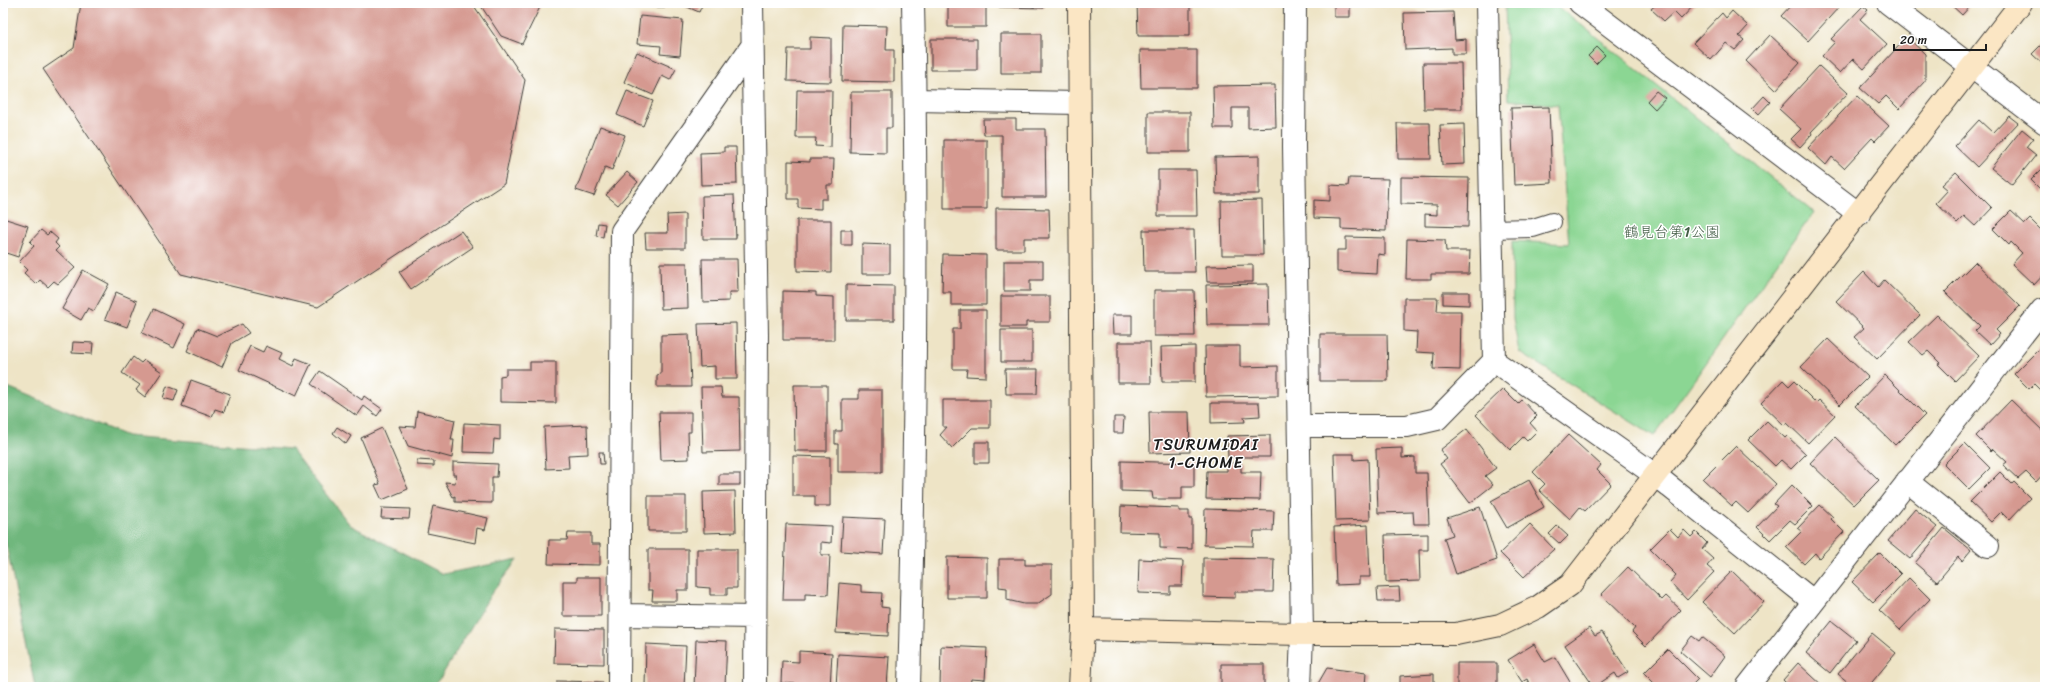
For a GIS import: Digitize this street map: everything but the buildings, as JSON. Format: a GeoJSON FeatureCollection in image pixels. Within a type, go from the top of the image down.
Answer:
{"type":"FeatureCollection","features":[{"type":"Feature","properties":{"kind":"street"},"geometry":{"type":"LineString","coordinates":[[752,3],[757,335],[755,687]]}},
{"type":"Feature","properties":{"kind":"street"},"geometry":{"type":"LineString","coordinates":[[909,687],[913,534],[915,100],[912,3]]}},
{"type":"Feature","properties":{"kind":"street"},"geometry":{"type":"LineString","coordinates":[[1079,3],[1083,629],[1080,687]]}},
{"type":"Feature","properties":{"kind":"street"},"geometry":{"type":"LineString","coordinates":[[1296,3],[1294,146],[1300,426],[1302,634],[1300,687]]}},
{"type":"Feature","properties":{"kind":"street"},"geometry":{"type":"LineString","coordinates":[[1300,426],[1407,426],[1437,419],[1494,361],[1487,3]]}},
{"type":"Feature","properties":{"kind":"street"},"geometry":{"type":"LineString","coordinates":[[1580,3],[1859,214]]}},
{"type":"Feature","properties":{"kind":"street"},"geometry":{"type":"LineString","coordinates":[[1888,3],[2045,123]]}},
{"type":"Feature","properties":{"kind":"street"},"geometry":{"type":"LineString","coordinates":[[1083,629],[1302,634],[1456,634],[1500,625],[1538,607],[1570,585],[2021,3]]}},
{"type":"Feature","properties":{"kind":"street"},"geometry":{"type":"LineString","coordinates":[[619,687],[621,614],[622,231],[752,46]]}},
{"type":"Feature","properties":{"kind":"street"},"geometry":{"type":"LineString","coordinates":[[915,100],[1080,103]]}},
{"type":"Feature","properties":{"kind":"street"},"geometry":{"type":"LineString","coordinates":[[1747,687],[1907,481],[2044,310]]}},
{"type":"Feature","properties":{"kind":"street"},"geometry":{"type":"LineString","coordinates":[[1494,361],[1655,475],[1813,601]]}},
{"type":"Feature","properties":{"kind":"street"},"geometry":{"type":"LineString","coordinates":[[1907,481],[1988,546]]}},
{"type":"Feature","properties":{"kind":"street"},"geometry":{"type":"LineString","coordinates":[[621,614],[755,617]]}},
{"type":"Feature","properties":{"kind":"lane"},"geometry":{"type":"LineString","coordinates":[[1491,229],[1533,228],[1552,222]]}},
{"type":"Feature","properties":{"kind":"green space","name":"鶴見台第1公園"},"geometry":{"type":"Polygon","coordinates":[[[1505,3],[1554,3],[1814,212],[1654,436],[1519,352],[1513,318],[1512,241],[1569,244],[1558,105],[1508,100],[1505,3]]]}},
{"type":"Feature","properties":{"kind":"green space"},"geometry":{"type":"Polygon","coordinates":[[[3,385],[127,436],[291,449],[350,525],[443,574],[518,559],[491,594],[441,677],[432,687],[35,687],[3,529],[3,385]]]}},
{"type":"Feature","properties":{"kind":"district","name":"TSURUMIDAI 1-CHOME"},"geometry":{"type":"Point","coordinates":[1206,453]}}]}
